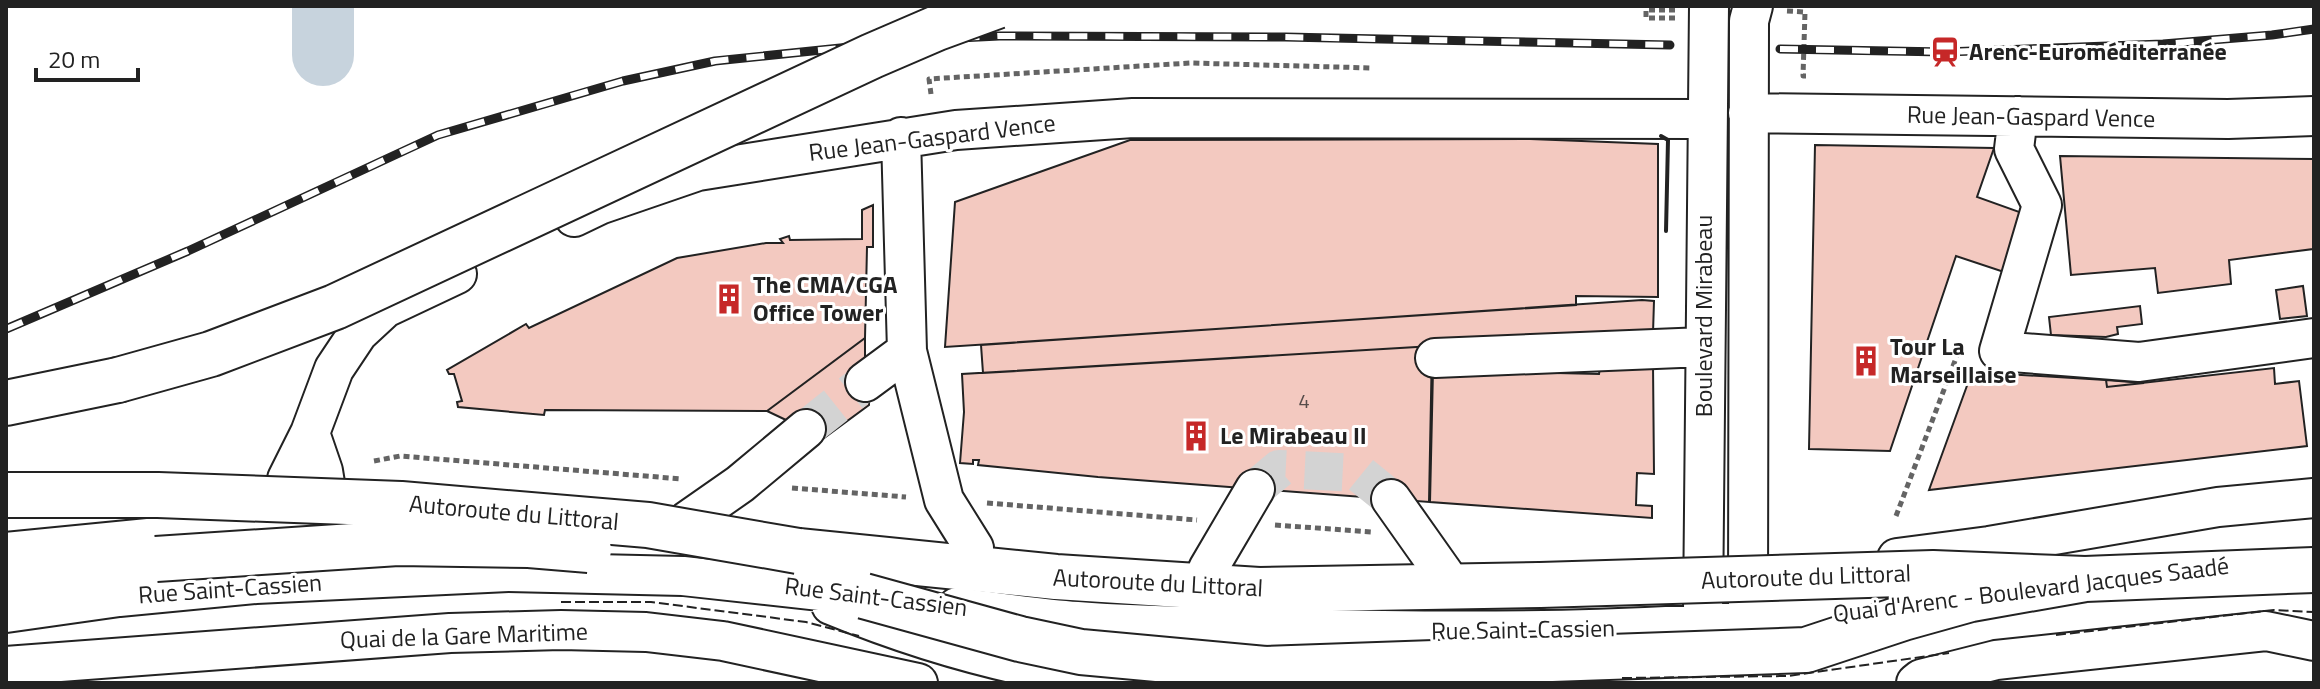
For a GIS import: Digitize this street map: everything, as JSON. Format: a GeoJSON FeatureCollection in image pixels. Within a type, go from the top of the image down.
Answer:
{"type":"FeatureCollection","features":[{"type":"Feature","properties":{"kind":"highway"},"geometry":{"type":"LineString","coordinates":[[6,403],[118,380],[211,354],[335,307],[872,56],[997,6]]}},
{"type":"Feature","properties":{"kind":"highway","name":"Autoroute du Littoral"},"geometry":{"type":"LineString","coordinates":[[6,495],[158,495],[401,504],[648,525],[793,569],[1056,577],[1259,590],[1556,585],[1933,573],[2085,579],[2314,570]]}},
{"type":"Feature","properties":{"kind":"highway"},"geometry":{"type":"LineString","coordinates":[[6,581],[156,559],[398,543],[529,545],[793,569]]}},
{"type":"Feature","properties":{"kind":"highway"},"geometry":{"type":"LineString","coordinates":[[864,596],[1020,639],[1081,652],[1265,669],[1806,650],[1971,599],[2085,579]]}},
{"type":"Feature","properties":{"kind":"street","name":"Boulevard Mirabeau"},"geometry":{"type":"LineString","coordinates":[[1748,622],[1748,113],[1749,21],[1753,6]]}},
{"type":"Feature","properties":{"kind":"street","name":"Boulevard Mirabeau"},"geometry":{"type":"LineString","coordinates":[[1698,12],[1706,119],[1703,626]]}},
{"type":"Feature","properties":{"kind":"street","name":"Rue Jean-Gaspard Vence"},"geometry":{"type":"LineString","coordinates":[[1748,113],[2228,119],[2314,116]]}},
{"type":"Feature","properties":{"kind":"street"},"geometry":{"type":"LineString","coordinates":[[2018,116],[2014,149],[2042,205],[1999,351],[2139,362],[2314,338]]}},
{"type":"Feature","properties":{"kind":"street","name":"Rue Jean-Gaspard Vence"},"geometry":{"type":"LineString","coordinates":[[269,583],[287,479],[310,433],[334,369],[358,333],[385,308],[599,205],[698,171],[901,137],[1043,122],[1133,118],[1706,119]]}},
{"type":"Feature","properties":{"kind":"street"},"geometry":{"type":"LineString","coordinates":[[901,137],[907,351],[944,500],[974,548]]}},
{"type":"Feature","properties":{"kind":"street"},"geometry":{"type":"LineString","coordinates":[[1435,358],[1704,347]]}},
{"type":"Feature","properties":{"kind":"street"},"geometry":{"type":"LineString","coordinates":[[865,382],[907,351]]}},
{"type":"Feature","properties":{"kind":"street"},"geometry":{"type":"LineString","coordinates":[[687,521],[740,484],[806,429]]}},
{"type":"Feature","properties":{"kind":"street"},"geometry":{"type":"LineString","coordinates":[[310,433],[323,471],[339,581]]}},
{"type":"Feature","properties":{"kind":"street"},"geometry":{"type":"LineString","coordinates":[[1208,569],[1255,489]]}},
{"type":"Feature","properties":{"kind":"street","name":"Quai d'Arenc - Boulevard Jacques Saadé"},"geometry":{"type":"LineString","coordinates":[[1747,567],[1870,562],[1989,546],[2218,507],[2314,498]]}},
{"type":"Feature","properties":{"kind":"street"},"geometry":{"type":"LineString","coordinates":[[1391,499],[1444,574]]}},
{"type":"Feature","properties":{"kind":"street"},"geometry":{"type":"LineString","coordinates":[[6,552],[279,525],[398,518],[503,517],[687,521],[1208,569],[1518,577],[1747,567]]}},
{"type":"Feature","properties":{"kind":"street","name":"Quai d'Arenc - Boulevard Jacques Saadé"},"geometry":{"type":"LineString","coordinates":[[1748,622],[1795,619],[2314,555]]}},
{"type":"Feature","properties":{"kind":"street"},"geometry":{"type":"LineString","coordinates":[[793,569],[876,623],[1001,661],[1073,677],[1129,683]]}},
{"type":"Feature","properties":{"kind":"street","name":"Rue Saint-Cassien"},"geometry":{"type":"LineString","coordinates":[[6,613],[119,597],[269,583],[508,572],[683,576],[793,569],[864,596],[1078,621],[1399,631],[1529,631],[1748,622]]}},
{"type":"Feature","properties":{"kind":"street","name":"Quai de la Gare Maritime"},"geometry":{"type":"LineString","coordinates":[[6,666],[450,633],[561,630],[646,632],[723,641],[918,683]]}},
{"type":"Feature","properties":{"kind":"street"},"geometry":{"type":"LineString","coordinates":[[1466,683],[1529,631]]}},
{"type":"Feature","properties":{"kind":"street"},"geometry":{"type":"LineString","coordinates":[[1935,680],[1996,660],[2266,631],[2314,641]]}},
{"type":"Feature","properties":{"kind":"path"},"geometry":{"type":"LineString","coordinates":[[1683,6],[1683,10],[1646,10],[1646,18],[1698,12]]}},
{"type":"Feature","properties":{"kind":"path"},"geometry":{"type":"LineString","coordinates":[[1803,76],[1805,12]]}},
{"type":"Feature","properties":{"kind":"path"},"geometry":{"type":"LineString","coordinates":[[931,94],[929,79],[1190,63],[1373,68]]}},
{"type":"Feature","properties":{"kind":"path"},"geometry":{"type":"LineString","coordinates":[[1896,516],[1961,345],[1999,351]]}},
{"type":"Feature","properties":{"kind":"path"},"geometry":{"type":"LineString","coordinates":[[323,471],[400,456],[1416,535]]}},
{"type":"Feature","properties":{"kind":"building"},"geometry":{"type":"Polygon","coordinates":[[[1530,139],[1658,144],[1658,297],[1576,296],[1576,305],[945,347],[955,202],[1130,140],[1530,139]]]}},
{"type":"Feature","properties":{"kind":"building","name":"Tour La Marseillaise"},"geometry":{"type":"Polygon","coordinates":[[[1815,145],[1994,148],[1977,197],[2025,214],[2004,272],[1956,256],[1890,451],[1809,449],[1815,145]]]}},
{"type":"Feature","properties":{"kind":"building"},"geometry":{"type":"Polygon","coordinates":[[[2060,156],[2314,159],[2313,249],[2229,260],[2231,284],[2158,293],[2155,268],[2071,275],[2060,156]]]}},
{"type":"Feature","properties":{"kind":"building","name":"The CMA/CGA Office Tower"},"geometry":{"type":"Polygon","coordinates":[[[873,205],[873,247],[867,247],[865,338],[767,411],[545,410],[544,415],[458,407],[457,402],[462,401],[454,374],[449,374],[447,370],[526,324],[529,328],[677,258],[783,243],[780,239],[789,236],[790,240],[862,239],[862,210],[873,205]]]}},
{"type":"Feature","properties":{"kind":"building"},"geometry":{"type":"Polygon","coordinates":[[[2303,286],[2307,316],[2280,319],[2276,290],[2303,286]]]}},
{"type":"Feature","properties":{"kind":"building"},"geometry":{"type":"Polygon","coordinates":[[[1654,301],[1653,333],[983,373],[981,345],[1654,301]]]}},
{"type":"Feature","properties":{"kind":"building"},"geometry":{"type":"Polygon","coordinates":[[[2140,306],[2142,324],[2117,327],[2118,334],[2106,337],[2051,335],[2049,317],[2140,306]]]}},
{"type":"Feature","properties":{"kind":"building"},"geometry":{"type":"Polygon","coordinates":[[[865,338],[865,390],[869,391],[869,405],[824,438],[767,411],[865,338]]]}},
{"type":"Feature","properties":{"kind":"building","name":"Le Mirabeau II"},"geometry":{"type":"Polygon","coordinates":[[[1432,346],[1429,502],[1098,477],[978,465],[979,460],[973,460],[973,464],[960,463],[964,412],[962,374],[1432,346]]]}},
{"type":"Feature","properties":{"kind":"building"},"geometry":{"type":"Polygon","coordinates":[[[1653,364],[1654,474],[1637,473],[1636,505],[1652,506],[1652,518],[1430,502],[1433,370],[1599,374],[1600,368],[1653,364]]]}},
{"type":"Feature","properties":{"kind":"building"},"geometry":{"type":"Polygon","coordinates":[[[2274,368],[2275,384],[2299,381],[2307,446],[1929,490],[1972,372],[2106,380],[2107,387],[2274,368]]]}},
{"type":"Feature","properties":{"kind":"building"},"geometry":{"type":"Polygon","coordinates":[[[2106,380],[2144,383],[2107,387],[2106,380]]]}},
{"type":"Feature","properties":{"kind":"waterway"},"geometry":{"type":"LineString","coordinates":[[323,6],[323,55]]}},
{"type":"Feature","properties":{"kind":"tunnel"},"geometry":{"type":"LineString","coordinates":[[806,429],[865,382]]}},
{"type":"Feature","properties":{"kind":"tunnel"},"geometry":{"type":"LineString","coordinates":[[1255,489],[1279,469],[1359,473],[1391,499]]}},
{"type":"Feature","properties":{"kind":"railway"},"geometry":{"type":"LineString","coordinates":[[1780,49],[1945,52],[2163,44],[2314,29]]}},
{"type":"Feature","properties":{"kind":"railway"},"geometry":{"type":"LineString","coordinates":[[6,329],[188,251],[438,135],[623,81],[715,61],[918,40],[999,36],[1285,37],[1670,45]]}},
{"type":"Feature","properties":{"kind":"fence"},"geometry":{"type":"LineString","coordinates":[[561,602],[651,602],[806,622],[859,636]]}},
{"type":"Feature","properties":{"kind":"fence"},"geometry":{"type":"LineString","coordinates":[[2056,635],[2274,610],[2314,612]]}},
{"type":"Feature","properties":{"kind":"fence"},"geometry":{"type":"LineString","coordinates":[[1622,678],[1788,676],[1949,653]]}},
{"type":"Feature","properties":{"kind":"wall"},"geometry":{"type":"LineString","coordinates":[[1661,136],[1668,140],[1666,231]]}},
{"type":"Feature","properties":{"kind":"place","name":"Arenc-Euroméditerranée"},"geometry":{"type":"Point","coordinates":[1945,52]}},
{"type":"Feature","properties":{"kind":"place","name":"The CMA/CGA Office Tower"},"geometry":{"type":"Point","coordinates":[729,299]}},
{"type":"Feature","properties":{"kind":"place","name":"Tour La Marseillaise"},"geometry":{"type":"Point","coordinates":[1866,361]}},
{"type":"Feature","properties":{"kind":"place","name":"Le Mirabeau II"},"geometry":{"type":"Point","coordinates":[1196,436]}}]}
